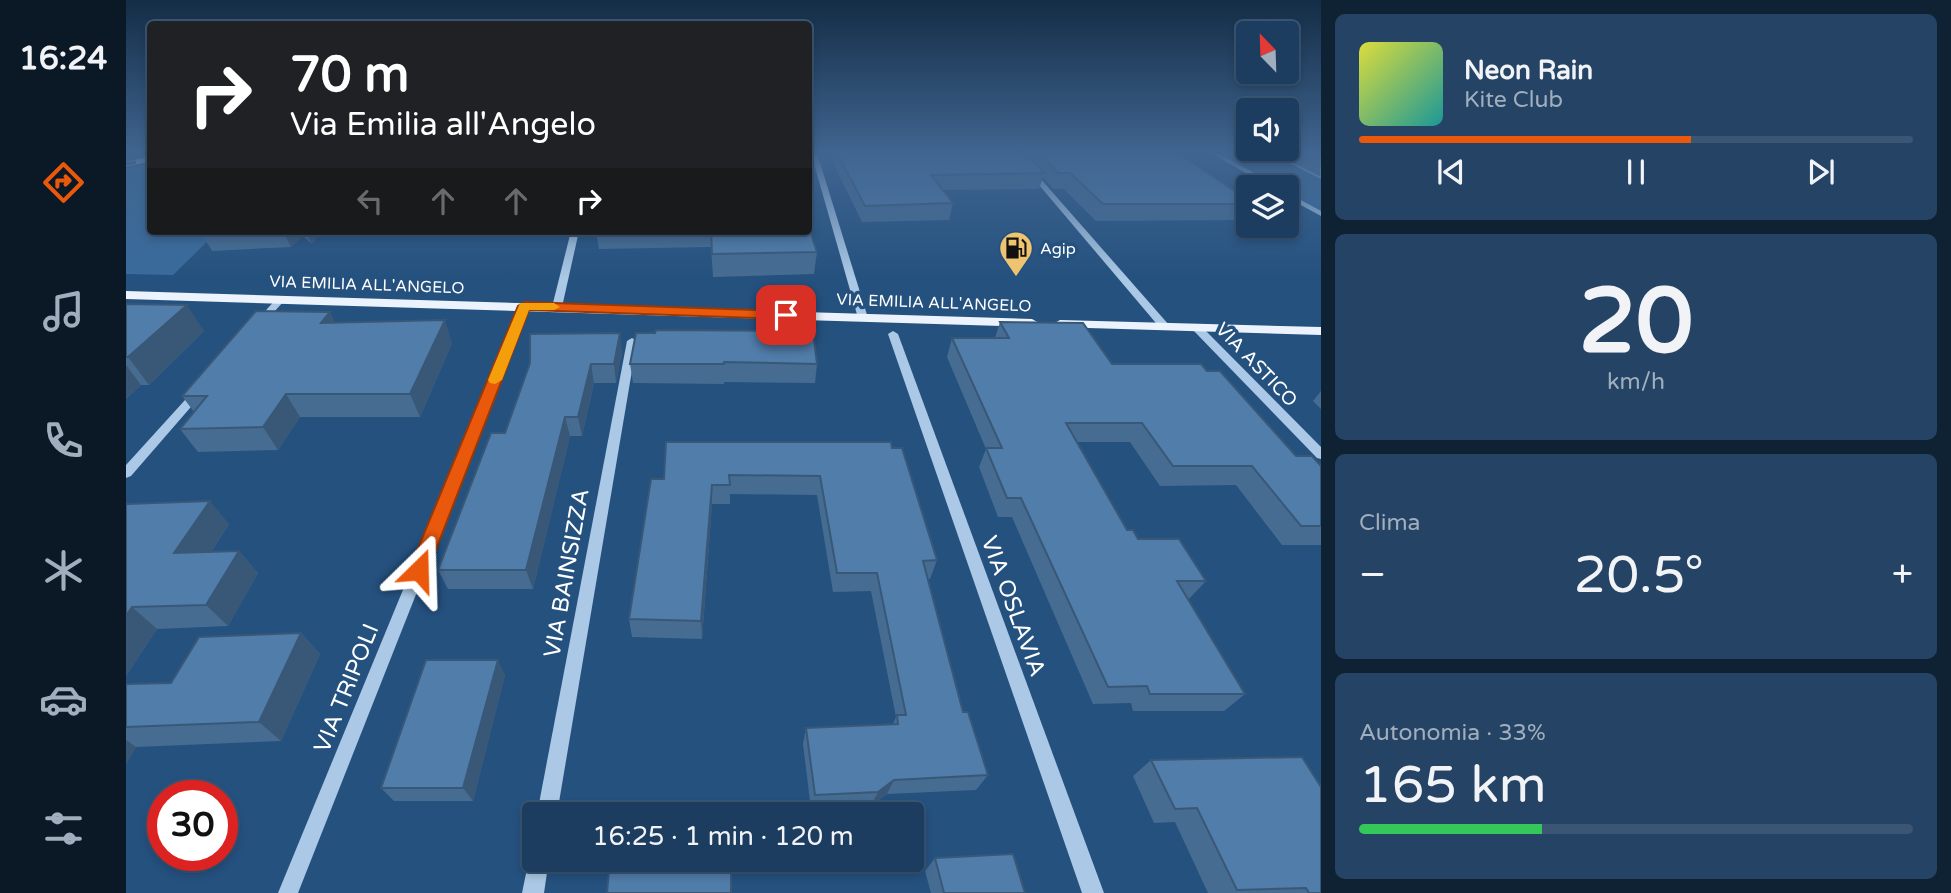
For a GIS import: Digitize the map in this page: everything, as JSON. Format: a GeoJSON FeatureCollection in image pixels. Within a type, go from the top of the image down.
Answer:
{"type":"FeatureCollection","features":[{"type":"Feature","properties":{"kind":"main road","name":"VIA EMILIA ALL'ANGELO"},"geometry":{"type":"LineString","coordinates":[[126,295],[1321,331]]}},
{"type":"Feature","properties":{"kind":"street"},"geometry":{"type":"LineString","coordinates":[[826,195],[863,318]]}},
{"type":"Feature","properties":{"kind":"street"},"geometry":{"type":"LineString","coordinates":[[1052,195],[1165,327]]}},
{"type":"Feature","properties":{"kind":"street"},"geometry":{"type":"LineString","coordinates":[[1299,201],[1321,214]]}},
{"type":"Feature","properties":{"kind":"street"},"geometry":{"type":"LineString","coordinates":[[557,307],[574,235]]}},
{"type":"Feature","properties":{"kind":"street"},"geometry":{"type":"LineString","coordinates":[[249,335],[281,299]]}},
{"type":"Feature","properties":{"kind":"street","name":"VIA TRIPOLI"},"geometry":{"type":"LineString","coordinates":[[288,893],[525,306]]}},
{"type":"Feature","properties":{"kind":"street","name":"VIA ASTICO"},"geometry":{"type":"LineString","coordinates":[[1196,327],[1321,455]]}},
{"type":"Feature","properties":{"kind":"street","name":"VIA OSLAVIA"},"geometry":{"type":"LineString","coordinates":[[893,334],[1093,893]]}},
{"type":"Feature","properties":{"kind":"street","name":"VIA BAINSIZZA"},"geometry":{"type":"LineString","coordinates":[[549,802],[632,341]]}},
{"type":"Feature","properties":{"kind":"street"},"geometry":{"type":"LineString","coordinates":[[126,473],[205,384]]}},
{"type":"Feature","properties":{"kind":"street"},"geometry":{"type":"LineString","coordinates":[[533,893],[537,872]]}},
{"type":"Feature","properties":{"kind":"shaded area"},"geometry":{"type":"Polygon","coordinates":[[[126,195],[147,195],[147,235],[214,235],[173,275],[126,274],[126,195]]]}},
{"type":"Feature","properties":{"kind":"shaded area"},"geometry":{"type":"Polygon","coordinates":[[[1299,195],[1321,195],[1321,214],[1299,201],[1299,195]]]}},
{"type":"Feature","properties":{"kind":"building"},"geometry":{"type":"Polygon","coordinates":[[[859,195],[946,195],[953,203],[865,206],[859,195]]]}},
{"type":"Feature","properties":{"kind":"building"},"geometry":{"type":"Polygon","coordinates":[[[1093,195],[1236,195],[1236,204],[1103,204],[1093,195]]]}},
{"type":"Feature","properties":{"kind":"building"},"geometry":{"type":"Polygon","coordinates":[[[711,235],[811,235],[817,252],[712,254],[711,235]]]}},
{"type":"Feature","properties":{"kind":"building"},"geometry":{"type":"Polygon","coordinates":[[[126,304],[187,305],[126,357],[126,304]]]}},
{"type":"Feature","properties":{"kind":"building"},"geometry":{"type":"Polygon","coordinates":[[[256,311],[330,312],[321,323],[445,320],[410,394],[286,394],[263,427],[180,429],[207,396],[182,396],[256,311]]]}},
{"type":"Feature","properties":{"kind":"building"},"geometry":{"type":"Polygon","coordinates":[[[1000,322],[1083,323],[1112,364],[1201,364],[1207,371],[1220,371],[1296,456],[1312,456],[1321,466],[1321,526],[1301,526],[1252,466],[1173,466],[1142,423],[1066,423],[1127,530],[1133,530],[1138,539],[1179,539],[1206,581],[1177,581],[1245,694],[1150,694],[1147,686],[1108,687],[1021,498],[1007,498],[986,448],[1002,448],[952,338],[1009,338],[1000,322]]]}},
{"type":"Feature","properties":{"kind":"building"},"geometry":{"type":"Polygon","coordinates":[[[656,330],[813,331],[817,364],[630,364],[636,333],[655,333],[656,330]]]}},
{"type":"Feature","properties":{"kind":"building"},"geometry":{"type":"Polygon","coordinates":[[[620,333],[614,364],[591,364],[578,417],[565,417],[526,570],[438,570],[491,433],[505,433],[530,363],[530,334],[620,333]]]}},
{"type":"Feature","properties":{"kind":"building"},"geometry":{"type":"Polygon","coordinates":[[[666,442],[891,442],[892,448],[902,448],[937,560],[923,561],[963,712],[968,712],[988,775],[894,780],[878,792],[815,795],[806,728],[898,724],[897,715],[906,715],[877,573],[837,573],[820,476],[729,475],[730,485],[712,485],[701,621],[629,619],[651,479],[664,479],[666,442]]]}},
{"type":"Feature","properties":{"kind":"building"},"geometry":{"type":"Polygon","coordinates":[[[210,501],[174,553],[239,551],[206,605],[132,607],[126,616],[126,505],[210,501]]]}},
{"type":"Feature","properties":{"kind":"building"},"geometry":{"type":"Polygon","coordinates":[[[301,633],[259,722],[126,727],[126,684],[171,683],[199,637],[301,633]]]}},
{"type":"Feature","properties":{"kind":"building"},"geometry":{"type":"Polygon","coordinates":[[[426,660],[498,660],[463,788],[381,788],[426,660]]]}},
{"type":"Feature","properties":{"kind":"building"},"geometry":{"type":"Polygon","coordinates":[[[1302,757],[1321,787],[1321,893],[1309,893],[1306,888],[1237,890],[1197,808],[1175,809],[1151,760],[1302,757]]]}},
{"type":"Feature","properties":{"kind":"building"},"geometry":{"type":"Polygon","coordinates":[[[1013,854],[1025,893],[944,893],[935,858],[1013,854]]]}},
{"type":"Feature","properties":{"kind":"building"},"geometry":{"type":"Polygon","coordinates":[[[609,872],[731,872],[731,893],[607,893],[609,872]]]}},
{"type":"Feature","properties":{"kind":"slow traffic"},"geometry":{"type":"LineString","coordinates":[[495,380],[525,306],[554,307]]}},
{"type":"Feature","properties":{"kind":"place","name":"Agip"},"geometry":{"type":"Point","coordinates":[1016,278]}},
{"type":"Feature","properties":{"kind":"route"},"geometry":{"type":"LineString","coordinates":[[419,570],[525,306],[786,315]]}}]}
